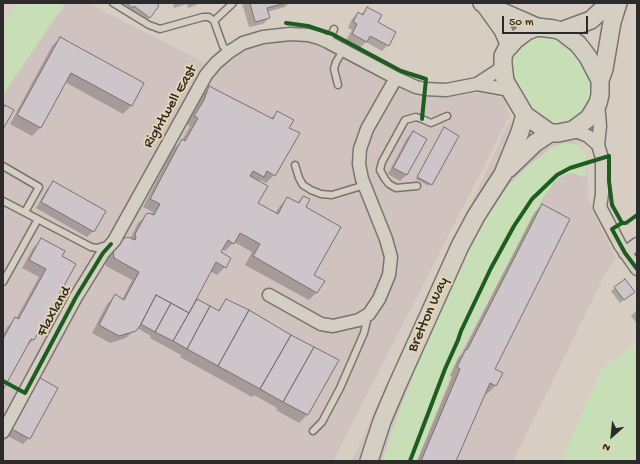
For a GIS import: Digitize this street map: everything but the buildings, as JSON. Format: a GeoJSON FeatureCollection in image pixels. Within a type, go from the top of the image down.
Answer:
{"type":"FeatureCollection","features":[{"type":"Feature","properties":{"kind":"street"},"geometry":{"type":"LineString","coordinates":[[483,3],[537,27],[554,28],[561,31],[578,44],[588,57],[600,80]]}},
{"type":"Feature","properties":{"kind":"street"},"geometry":{"type":"LineString","coordinates":[[483,3],[503,30],[510,46]]}},
{"type":"Feature","properties":{"kind":"street"},"geometry":{"type":"LineString","coordinates":[[561,31],[592,20],[609,3]]}},
{"type":"Feature","properties":{"kind":"street"},"geometry":{"type":"LineString","coordinates":[[537,27],[527,31],[510,46],[503,56],[505,81],[525,115],[550,133],[562,133],[574,130],[589,118],[598,103],[600,95],[600,80],[604,69],[612,22],[618,3]]}},
{"type":"Feature","properties":{"kind":"street","name":"Rightwell East"},"geometry":{"type":"LineString","coordinates":[[110,244],[114,241],[120,231],[206,75],[216,63],[243,43],[263,37],[290,34],[308,35],[344,49],[396,78],[416,87],[425,89],[446,90],[476,84],[503,67]]}},
{"type":"Feature","properties":{"kind":"street"},"geometry":{"type":"LineString","coordinates":[[269,295],[321,324],[333,326],[359,320],[369,314],[378,299],[388,275],[391,257],[386,239],[365,185],[359,164],[360,149],[367,129],[396,78]]}},
{"type":"Feature","properties":{"kind":"street","name":"Rightwell East"},"geometry":{"type":"LineString","coordinates":[[476,84],[510,90]]}},
{"type":"Feature","properties":{"kind":"street"},"geometry":{"type":"LineString","coordinates":[[598,103],[600,126],[598,145],[602,158],[602,194],[600,207],[625,253],[637,269]]}},
{"type":"Feature","properties":{"kind":"street","name":"Bretton Way"},"geometry":{"type":"LineString","coordinates":[[369,461],[382,421],[460,246],[476,216],[503,174],[520,132],[525,115]]}},
{"type":"Feature","properties":{"kind":"street"},"geometry":{"type":"LineString","coordinates":[[574,130],[588,136],[598,145]]}},
{"type":"Feature","properties":{"kind":"street","name":"Bretton Way"},"geometry":{"type":"LineString","coordinates":[[503,174],[535,143],[550,133]]}},
{"type":"Feature","properties":{"kind":"street","name":"Flaxland"},"geometry":{"type":"LineString","coordinates":[[3,432],[76,297],[110,244]]}},
{"type":"Feature","properties":{"kind":"street"},"geometry":{"type":"LineString","coordinates":[[625,253],[637,244]]}},
{"type":"Feature","properties":{"kind":"lane"},"geometry":{"type":"LineString","coordinates":[[113,3],[149,25],[160,29],[203,17],[209,18],[214,21],[224,46],[229,52]]}},
{"type":"Feature","properties":{"kind":"lane"},"geometry":{"type":"LineString","coordinates":[[214,21],[233,3]]}},
{"type":"Feature","properties":{"kind":"lane"},"geometry":{"type":"LineString","coordinates":[[328,42],[334,29]]}},
{"type":"Feature","properties":{"kind":"lane"},"geometry":{"type":"LineString","coordinates":[[338,85],[334,69],[336,62],[344,49]]}},
{"type":"Feature","properties":{"kind":"lane"},"geometry":{"type":"LineString","coordinates":[[416,186],[396,188],[385,179],[380,170],[382,162],[405,120],[416,117],[432,123],[447,116]]}},
{"type":"Feature","properties":{"kind":"lane"},"geometry":{"type":"LineString","coordinates":[[294,165],[299,178],[304,185],[321,194],[332,194],[365,185]]}},
{"type":"Feature","properties":{"kind":"lane"},"geometry":{"type":"LineString","coordinates":[[3,166],[39,187],[25,212]]}},
{"type":"Feature","properties":{"kind":"lane"},"geometry":{"type":"LineString","coordinates":[[3,201],[91,247],[98,248],[110,244]]}},
{"type":"Feature","properties":{"kind":"lane"},"geometry":{"type":"LineString","coordinates":[[3,282],[38,219]]}},
{"type":"Feature","properties":{"kind":"lane"},"geometry":{"type":"LineString","coordinates":[[313,431],[322,422],[340,388],[364,333],[369,314]]}},
{"type":"Feature","properties":{"kind":"shaded area"},"geometry":{"type":"Polygon","coordinates":[[[67,3],[88,3],[217,69],[246,49],[283,41],[300,40],[350,56],[415,91],[482,93],[504,98],[510,115],[333,461],[3,461],[3,89],[67,3]]]}},
{"type":"Feature","properties":{"kind":"shaded area"},"geometry":{"type":"Polygon","coordinates":[[[509,122],[574,140],[586,152],[588,198],[616,258],[604,276],[513,461],[352,461],[509,122]]]}},
{"type":"Feature","properties":{"kind":"green space"},"geometry":{"type":"Polygon","coordinates":[[[18,3],[65,3],[3,95],[3,21],[18,3]]]}},
{"type":"Feature","properties":{"kind":"green space"},"geometry":{"type":"Polygon","coordinates":[[[547,27],[588,57],[598,103],[558,133],[516,100],[506,50],[547,27]]]}},
{"type":"Feature","properties":{"kind":"green space"},"geometry":{"type":"Polygon","coordinates":[[[564,143],[576,144],[586,152],[586,174],[583,177],[573,173],[564,175],[553,183],[542,200],[457,360],[417,461],[382,461],[391,432],[422,353],[452,283],[485,219],[502,192],[527,167],[551,148],[564,143]]]}},
{"type":"Feature","properties":{"kind":"green space"},"geometry":{"type":"Polygon","coordinates":[[[637,342],[637,461],[561,461],[601,369],[637,342]]]}},
{"type":"Feature","properties":{"kind":"cycle path"},"geometry":{"type":"LineString","coordinates":[[286,23],[308,26],[332,34],[401,71],[426,79],[422,119]]}},
{"type":"Feature","properties":{"kind":"cycle path"},"geometry":{"type":"LineString","coordinates":[[410,461],[461,331],[491,268],[514,226],[532,199],[557,175],[570,168],[609,156],[609,181],[612,205],[622,223]]}},
{"type":"Feature","properties":{"kind":"cycle path"},"geometry":{"type":"LineString","coordinates":[[637,215],[626,223],[622,223],[612,229],[625,253],[637,269]]}},
{"type":"Feature","properties":{"kind":"cycle path"},"geometry":{"type":"LineString","coordinates":[[3,381],[25,393],[76,297],[103,253],[111,244]]}}]}
